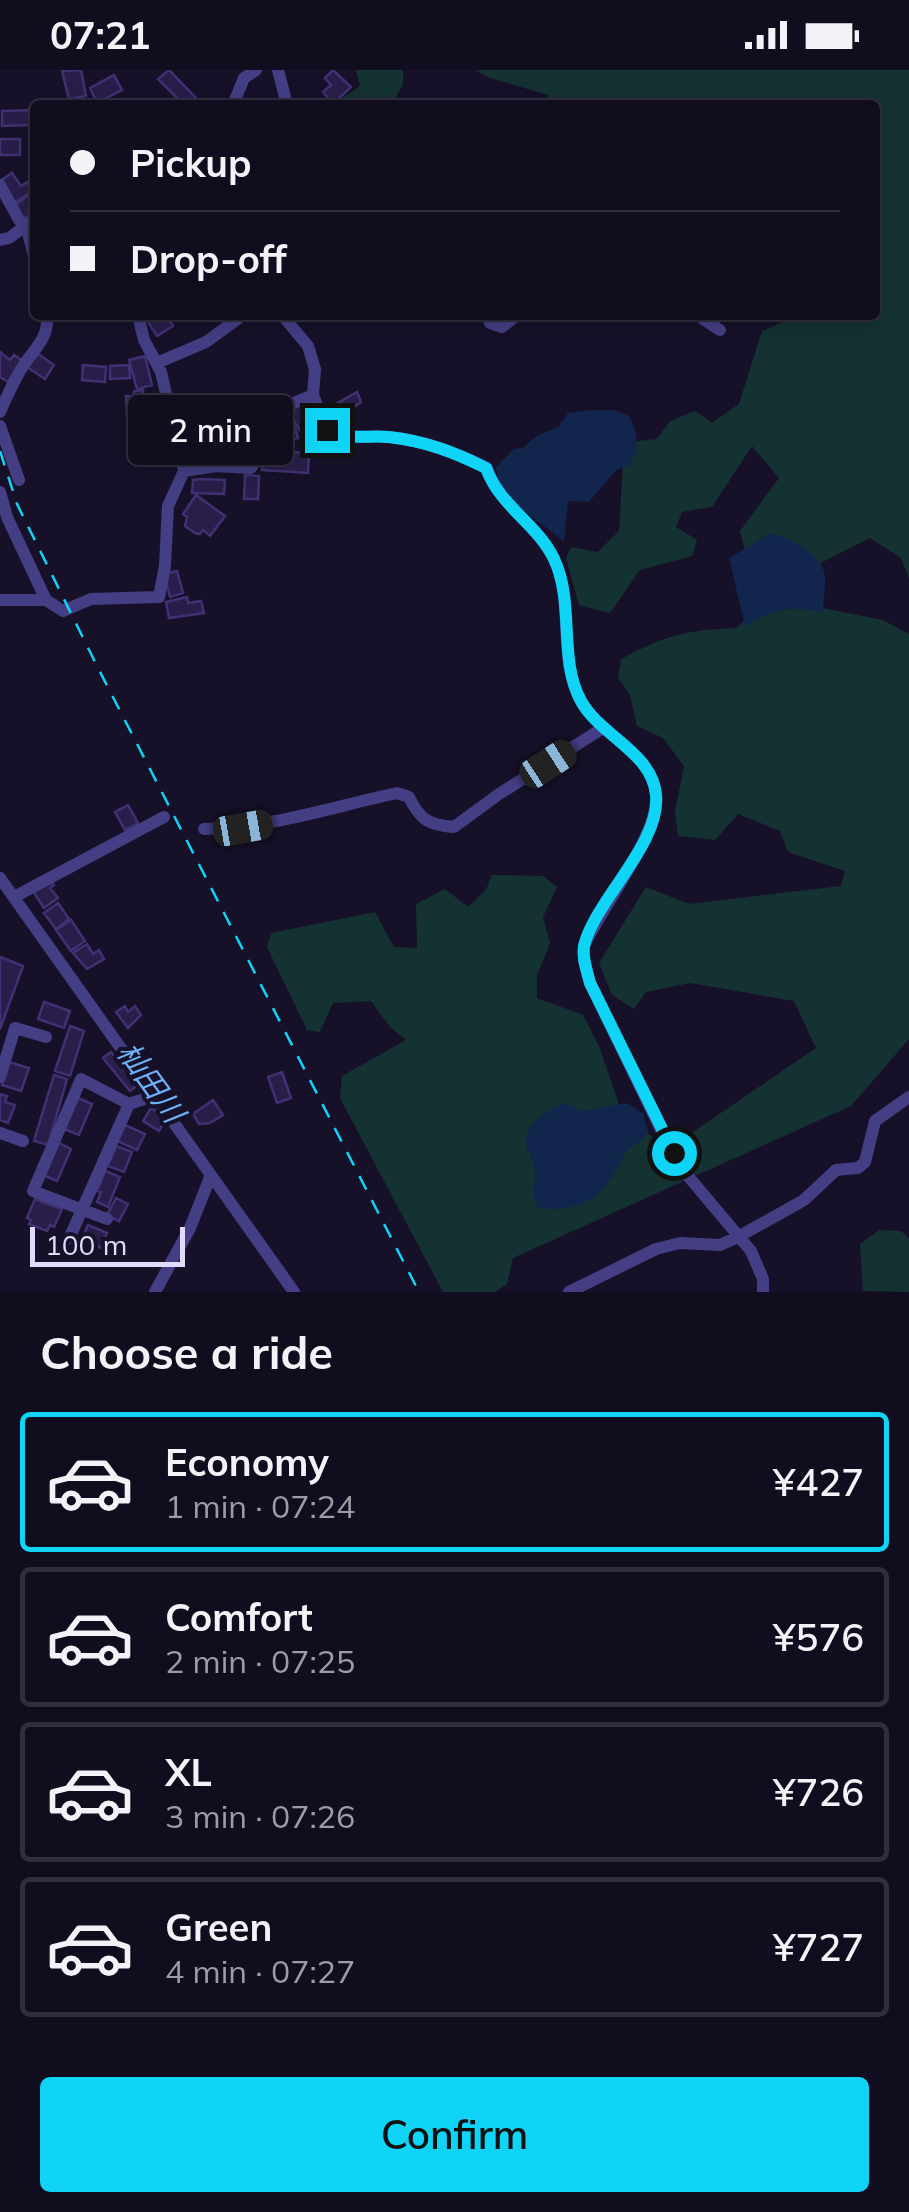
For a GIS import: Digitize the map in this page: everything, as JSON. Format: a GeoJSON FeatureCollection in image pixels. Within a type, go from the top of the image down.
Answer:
{"type":"FeatureCollection","features":[{"type":"Feature","properties":{"kind":"street"},"geometry":{"type":"LineString","coordinates":[[235,100],[244,78],[256,70]]}},
{"type":"Feature","properties":{"kind":"street"},"geometry":{"type":"LineString","coordinates":[[278,70],[286,100]]}},
{"type":"Feature","properties":{"kind":"street"},"geometry":{"type":"LineString","coordinates":[[0,185],[19,220],[30,222]]}},
{"type":"Feature","properties":{"kind":"street"},"geometry":{"type":"LineString","coordinates":[[0,240],[10,238],[30,223]]}},
{"type":"Feature","properties":{"kind":"street"},"geometry":{"type":"LineString","coordinates":[[0,412],[24,365],[41,344],[47,320]]}},
{"type":"Feature","properties":{"kind":"street"},"geometry":{"type":"LineString","coordinates":[[0,492],[2,513],[44,595],[63,611],[91,599],[160,597],[168,506],[184,471],[157,363],[144,340],[139,320]]}},
{"type":"Feature","properties":{"kind":"street"},"geometry":{"type":"LineString","coordinates":[[157,363],[206,342],[237,320]]}},
{"type":"Feature","properties":{"kind":"street"},"geometry":{"type":"LineString","coordinates":[[286,320],[308,346],[314,369],[313,395],[327,430],[354,439],[384,436],[445,448],[486,468],[507,506],[542,538],[555,561],[564,587],[572,676],[581,701],[603,728],[647,768],[657,797],[654,817],[639,849],[584,946],[590,983],[660,1130],[688,1176],[758,1264],[762,1292]]}},
{"type":"Feature","properties":{"kind":"street"},"geometry":{"type":"LineString","coordinates":[[489,320],[502,326],[510,320]]}},
{"type":"Feature","properties":{"kind":"street"},"geometry":{"type":"LineString","coordinates":[[705,320],[720,330]]}},
{"type":"Feature","properties":{"kind":"street"},"geometry":{"type":"LineString","coordinates":[[184,471],[216,466],[251,468],[255,462],[256,423],[264,414],[313,395]]}},
{"type":"Feature","properties":{"kind":"street"},"geometry":{"type":"LineString","coordinates":[[0,426],[19,480]]}},
{"type":"Feature","properties":{"kind":"street"},"geometry":{"type":"LineString","coordinates":[[0,596],[44,595]]}},
{"type":"Feature","properties":{"kind":"street"},"geometry":{"type":"LineString","coordinates":[[204,829],[292,820],[397,793],[408,796],[418,816],[432,825],[454,827],[603,728]]}},
{"type":"Feature","properties":{"kind":"street"},"geometry":{"type":"LineString","coordinates":[[14,896],[164,817]]}},
{"type":"Feature","properties":{"kind":"street"},"geometry":{"type":"LineString","coordinates":[[0,878],[294,1292]]}},
{"type":"Feature","properties":{"kind":"street"},"geometry":{"type":"LineString","coordinates":[[0,1077],[16,1028],[46,1037]]}},
{"type":"Feature","properties":{"kind":"street"},"geometry":{"type":"LineString","coordinates":[[107,1219],[33,1191],[81,1080],[129,1104],[154,1096]]}},
{"type":"Feature","properties":{"kind":"street"},"geometry":{"type":"LineString","coordinates":[[569,1292],[656,1249],[680,1243],[720,1245],[738,1238],[804,1200],[836,1170],[858,1168],[864,1162],[875,1121],[909,1097]]}},
{"type":"Feature","properties":{"kind":"street"},"geometry":{"type":"LineString","coordinates":[[69,1238],[129,1104]]}},
{"type":"Feature","properties":{"kind":"street"},"geometry":{"type":"LineString","coordinates":[[0,1132],[23,1141]]}},
{"type":"Feature","properties":{"kind":"street"},"geometry":{"type":"LineString","coordinates":[[154,1292],[190,1228],[211,1175]]}},
{"type":"Feature","properties":{"kind":"green space"},"geometry":{"type":"Polygon","coordinates":[[[356,70],[403,70],[403,85],[394,100],[340,100],[360,86],[356,70]]]}},
{"type":"Feature","properties":{"kind":"green space"},"geometry":{"type":"Polygon","coordinates":[[[475,70],[909,70],[909,578],[901,558],[870,538],[811,568],[749,566],[740,531],[779,478],[752,446],[712,507],[682,512],[676,527],[697,540],[692,556],[640,570],[610,613],[579,605],[566,558],[571,547],[598,552],[619,531],[623,463],[630,442],[657,439],[670,421],[695,411],[712,423],[739,404],[762,331],[787,320],[880,320],[880,100],[548,100],[548,95],[475,70]]]}},
{"type":"Feature","properties":{"kind":"green space"},"geometry":{"type":"Polygon","coordinates":[[[781,600],[883,620],[909,634],[909,1039],[851,1106],[513,1258],[507,1284],[495,1292],[443,1292],[340,1098],[342,1076],[406,1040],[391,1028],[371,1001],[333,1003],[320,1032],[307,1030],[267,947],[271,933],[375,912],[394,947],[417,948],[416,904],[445,889],[468,907],[486,890],[492,875],[543,876],[557,887],[543,917],[550,944],[537,975],[537,998],[583,1015],[599,1046],[623,1116],[654,1138],[687,1136],[816,1048],[794,1001],[690,983],[646,992],[634,1009],[612,995],[599,963],[646,887],[689,904],[841,886],[845,871],[788,852],[780,831],[738,814],[715,840],[678,836],[675,812],[684,766],[663,738],[637,726],[630,695],[618,678],[621,659],[677,635],[737,628],[754,611],[781,600]]]}},
{"type":"Feature","properties":{"kind":"green space"},"geometry":{"type":"Polygon","coordinates":[[[879,1230],[901,1231],[909,1238],[909,1292],[863,1291],[860,1244],[879,1230]]]}},
{"type":"Feature","properties":{"kind":"water"},"geometry":{"type":"Polygon","coordinates":[[[614,410],[629,416],[636,434],[635,451],[631,464],[615,471],[589,502],[568,501],[564,542],[513,501],[499,480],[496,467],[514,449],[523,448],[535,437],[559,426],[568,413],[614,410]]]}},
{"type":"Feature","properties":{"kind":"water"},"geometry":{"type":"Polygon","coordinates":[[[770,533],[801,546],[820,564],[825,581],[823,613],[783,610],[745,626],[729,558],[770,533]]]}},
{"type":"Feature","properties":{"kind":"water"},"geometry":{"type":"Polygon","coordinates":[[[564,1103],[583,1111],[627,1103],[643,1113],[648,1131],[626,1152],[607,1184],[591,1199],[563,1208],[539,1209],[533,1194],[535,1168],[526,1140],[536,1120],[564,1103]]]}},
{"type":"Feature","properties":{"kind":"building"},"geometry":{"type":"Polygon","coordinates":[[[81,70],[86,96],[69,99],[62,71],[81,70]]]}},
{"type":"Feature","properties":{"kind":"building"},"geometry":{"type":"Polygon","coordinates":[[[169,70],[196,98],[179,100],[158,79],[169,70]]]}},
{"type":"Feature","properties":{"kind":"building"},"geometry":{"type":"Polygon","coordinates":[[[333,70],[351,87],[337,100],[330,100],[323,92],[331,85],[325,78],[333,70]]]}},
{"type":"Feature","properties":{"kind":"building"},"geometry":{"type":"Polygon","coordinates":[[[114,75],[122,90],[96,100],[90,88],[114,75]]]}},
{"type":"Feature","properties":{"kind":"building"},"geometry":{"type":"Polygon","coordinates":[[[30,110],[30,125],[2,126],[2,111],[30,110]]]}},
{"type":"Feature","properties":{"kind":"building"},"geometry":{"type":"Polygon","coordinates":[[[0,139],[20,139],[20,155],[0,155],[0,139]]]}},
{"type":"Feature","properties":{"kind":"building"},"geometry":{"type":"Polygon","coordinates":[[[12,173],[21,186],[27,182],[30,193],[14,203],[0,181],[12,173]]]}},
{"type":"Feature","properties":{"kind":"building"},"geometry":{"type":"Polygon","coordinates":[[[30,194],[30,215],[24,219],[14,206],[30,194]]]}},
{"type":"Feature","properties":{"kind":"building"},"geometry":{"type":"Polygon","coordinates":[[[169,320],[173,326],[157,336],[148,322],[169,320]]]}},
{"type":"Feature","properties":{"kind":"building"},"geometry":{"type":"Polygon","coordinates":[[[0,352],[10,360],[14,355],[23,361],[8,382],[0,377],[0,352]]]}},
{"type":"Feature","properties":{"kind":"building"},"geometry":{"type":"Polygon","coordinates":[[[37,353],[54,365],[45,379],[27,367],[37,353]]]}},
{"type":"Feature","properties":{"kind":"building"},"geometry":{"type":"Polygon","coordinates":[[[145,356],[152,385],[137,389],[129,360],[145,356]]]}},
{"type":"Feature","properties":{"kind":"building"},"geometry":{"type":"Polygon","coordinates":[[[83,365],[106,367],[105,382],[82,380],[83,365]]]}},
{"type":"Feature","properties":{"kind":"building"},"geometry":{"type":"Polygon","coordinates":[[[129,365],[130,378],[110,379],[110,366],[129,365]]]}},
{"type":"Feature","properties":{"kind":"building"},"geometry":{"type":"Polygon","coordinates":[[[143,390],[144,414],[127,415],[126,396],[143,390]]]}},
{"type":"Feature","properties":{"kind":"building"},"geometry":{"type":"Polygon","coordinates":[[[357,392],[361,402],[347,412],[351,419],[342,423],[336,404],[357,392]]]}},
{"type":"Feature","properties":{"kind":"building"},"geometry":{"type":"Polygon","coordinates":[[[303,403],[318,428],[310,433],[314,439],[307,443],[289,412],[303,403]]]}},
{"type":"Feature","properties":{"kind":"building"},"geometry":{"type":"Polygon","coordinates":[[[293,420],[298,438],[278,445],[274,427],[293,420]]]}},
{"type":"Feature","properties":{"kind":"building"},"geometry":{"type":"Polygon","coordinates":[[[286,449],[285,460],[291,461],[291,452],[309,453],[308,473],[262,470],[263,450],[286,449]]]}},
{"type":"Feature","properties":{"kind":"building"},"geometry":{"type":"Polygon","coordinates":[[[245,475],[259,476],[258,499],[244,499],[245,475]]]}},
{"type":"Feature","properties":{"kind":"building"},"geometry":{"type":"Polygon","coordinates":[[[193,480],[225,480],[224,494],[192,493],[193,480]]]}},
{"type":"Feature","properties":{"kind":"building"},"geometry":{"type":"Polygon","coordinates":[[[196,495],[225,516],[210,536],[185,526],[187,517],[183,514],[196,495]]]}},
{"type":"Feature","properties":{"kind":"building"},"geometry":{"type":"Polygon","coordinates":[[[177,571],[183,593],[170,597],[164,574],[177,571]]]}},
{"type":"Feature","properties":{"kind":"building"},"geometry":{"type":"Polygon","coordinates":[[[187,597],[188,603],[201,601],[204,613],[169,618],[166,602],[187,597]]]}},
{"type":"Feature","properties":{"kind":"building"},"geometry":{"type":"Polygon","coordinates":[[[128,805],[138,823],[125,830],[115,812],[128,805]]]}},
{"type":"Feature","properties":{"kind":"building"},"geometry":{"type":"Polygon","coordinates":[[[50,878],[54,885],[50,888],[58,898],[44,908],[33,891],[50,878]]]}},
{"type":"Feature","properties":{"kind":"building"},"geometry":{"type":"Polygon","coordinates":[[[58,903],[69,919],[56,929],[44,913],[58,903]]]}},
{"type":"Feature","properties":{"kind":"building"},"geometry":{"type":"Polygon","coordinates":[[[71,920],[85,941],[71,951],[56,930],[71,920]]]}},
{"type":"Feature","properties":{"kind":"building"},"geometry":{"type":"Polygon","coordinates":[[[87,944],[93,954],[99,950],[104,959],[87,969],[73,953],[87,944]]]}},
{"type":"Feature","properties":{"kind":"building"},"geometry":{"type":"Polygon","coordinates":[[[0,957],[23,966],[0,1029],[0,957]]]}},
{"type":"Feature","properties":{"kind":"building"},"geometry":{"type":"Polygon","coordinates":[[[44,1002],[70,1011],[64,1028],[38,1019],[44,1002]]]}},
{"type":"Feature","properties":{"kind":"building"},"geometry":{"type":"Polygon","coordinates":[[[125,1006],[128,1012],[135,1006],[141,1015],[128,1028],[116,1012],[125,1006]]]}},
{"type":"Feature","properties":{"kind":"building"},"geometry":{"type":"Polygon","coordinates":[[[70,1026],[84,1031],[70,1076],[55,1071],[70,1026]]]}},
{"type":"Feature","properties":{"kind":"building"},"geometry":{"type":"Polygon","coordinates":[[[111,1052],[123,1068],[128,1064],[136,1076],[133,1078],[138,1085],[130,1091],[103,1058],[111,1052]]]}},
{"type":"Feature","properties":{"kind":"building"},"geometry":{"type":"Polygon","coordinates":[[[9,1062],[29,1068],[21,1091],[2,1085],[9,1062]]]}},
{"type":"Feature","properties":{"kind":"building"},"geometry":{"type":"Polygon","coordinates":[[[282,1072],[291,1098],[277,1103],[268,1077],[282,1072]]]}},
{"type":"Feature","properties":{"kind":"building"},"geometry":{"type":"Polygon","coordinates":[[[54,1075],[67,1079],[48,1145],[34,1141],[54,1075]]]}},
{"type":"Feature","properties":{"kind":"building"},"geometry":{"type":"Polygon","coordinates":[[[0,1094],[7,1096],[5,1102],[15,1105],[8,1123],[0,1120],[0,1094]]]}},
{"type":"Feature","properties":{"kind":"building"},"geometry":{"type":"Polygon","coordinates":[[[78,1098],[92,1104],[79,1135],[64,1129],[78,1098]]]}},
{"type":"Feature","properties":{"kind":"building"},"geometry":{"type":"Polygon","coordinates":[[[213,1100],[223,1115],[199,1124],[193,1114],[213,1100]]]}},
{"type":"Feature","properties":{"kind":"building"},"geometry":{"type":"Polygon","coordinates":[[[151,1108],[167,1118],[159,1131],[143,1121],[151,1108]]]}},
{"type":"Feature","properties":{"kind":"building"},"geometry":{"type":"Polygon","coordinates":[[[123,1124],[145,1134],[137,1150],[115,1140],[123,1124]]]}},
{"type":"Feature","properties":{"kind":"building"},"geometry":{"type":"Polygon","coordinates":[[[57,1142],[71,1149],[57,1181],[43,1175],[57,1142]]]}},
{"type":"Feature","properties":{"kind":"building"},"geometry":{"type":"Polygon","coordinates":[[[116,1146],[132,1152],[124,1172],[108,1166],[116,1146]]]}},
{"type":"Feature","properties":{"kind":"building"},"geometry":{"type":"Polygon","coordinates":[[[105,1171],[120,1177],[108,1207],[97,1202],[105,1171]]]}},
{"type":"Feature","properties":{"kind":"building"},"geometry":{"type":"Polygon","coordinates":[[[116,1198],[128,1204],[119,1221],[107,1215],[116,1198]]]}},
{"type":"Feature","properties":{"kind":"building"},"geometry":{"type":"Polygon","coordinates":[[[35,1199],[62,1209],[54,1227],[50,1225],[47,1231],[29,1224],[31,1220],[27,1218],[35,1199]]]}},
{"type":"Feature","properties":{"kind":"building"},"geometry":{"type":"Polygon","coordinates":[[[88,1225],[107,1233],[101,1248],[82,1239],[88,1225]]]}},
{"type":"Feature","properties":{"kind":"railway"},"geometry":{"type":"LineString","coordinates":[[0,451],[17,504],[98,668],[419,1292]]}},
{"type":"Feature","properties":{"kind":"route"},"geometry":{"type":"LineString","coordinates":[[327,430],[354,439],[384,436],[412,440],[445,448],[486,468],[507,506],[542,538],[555,561],[564,587],[572,676],[581,701],[603,728],[647,768],[657,797],[654,817],[639,849],[591,930],[584,946],[584,960],[590,983],[674,1153]]}},
{"type":"Feature","properties":{"kind":"water label","name":"杣田川"},"geometry":{"type":"Point","coordinates":[151,1082]}}]}
